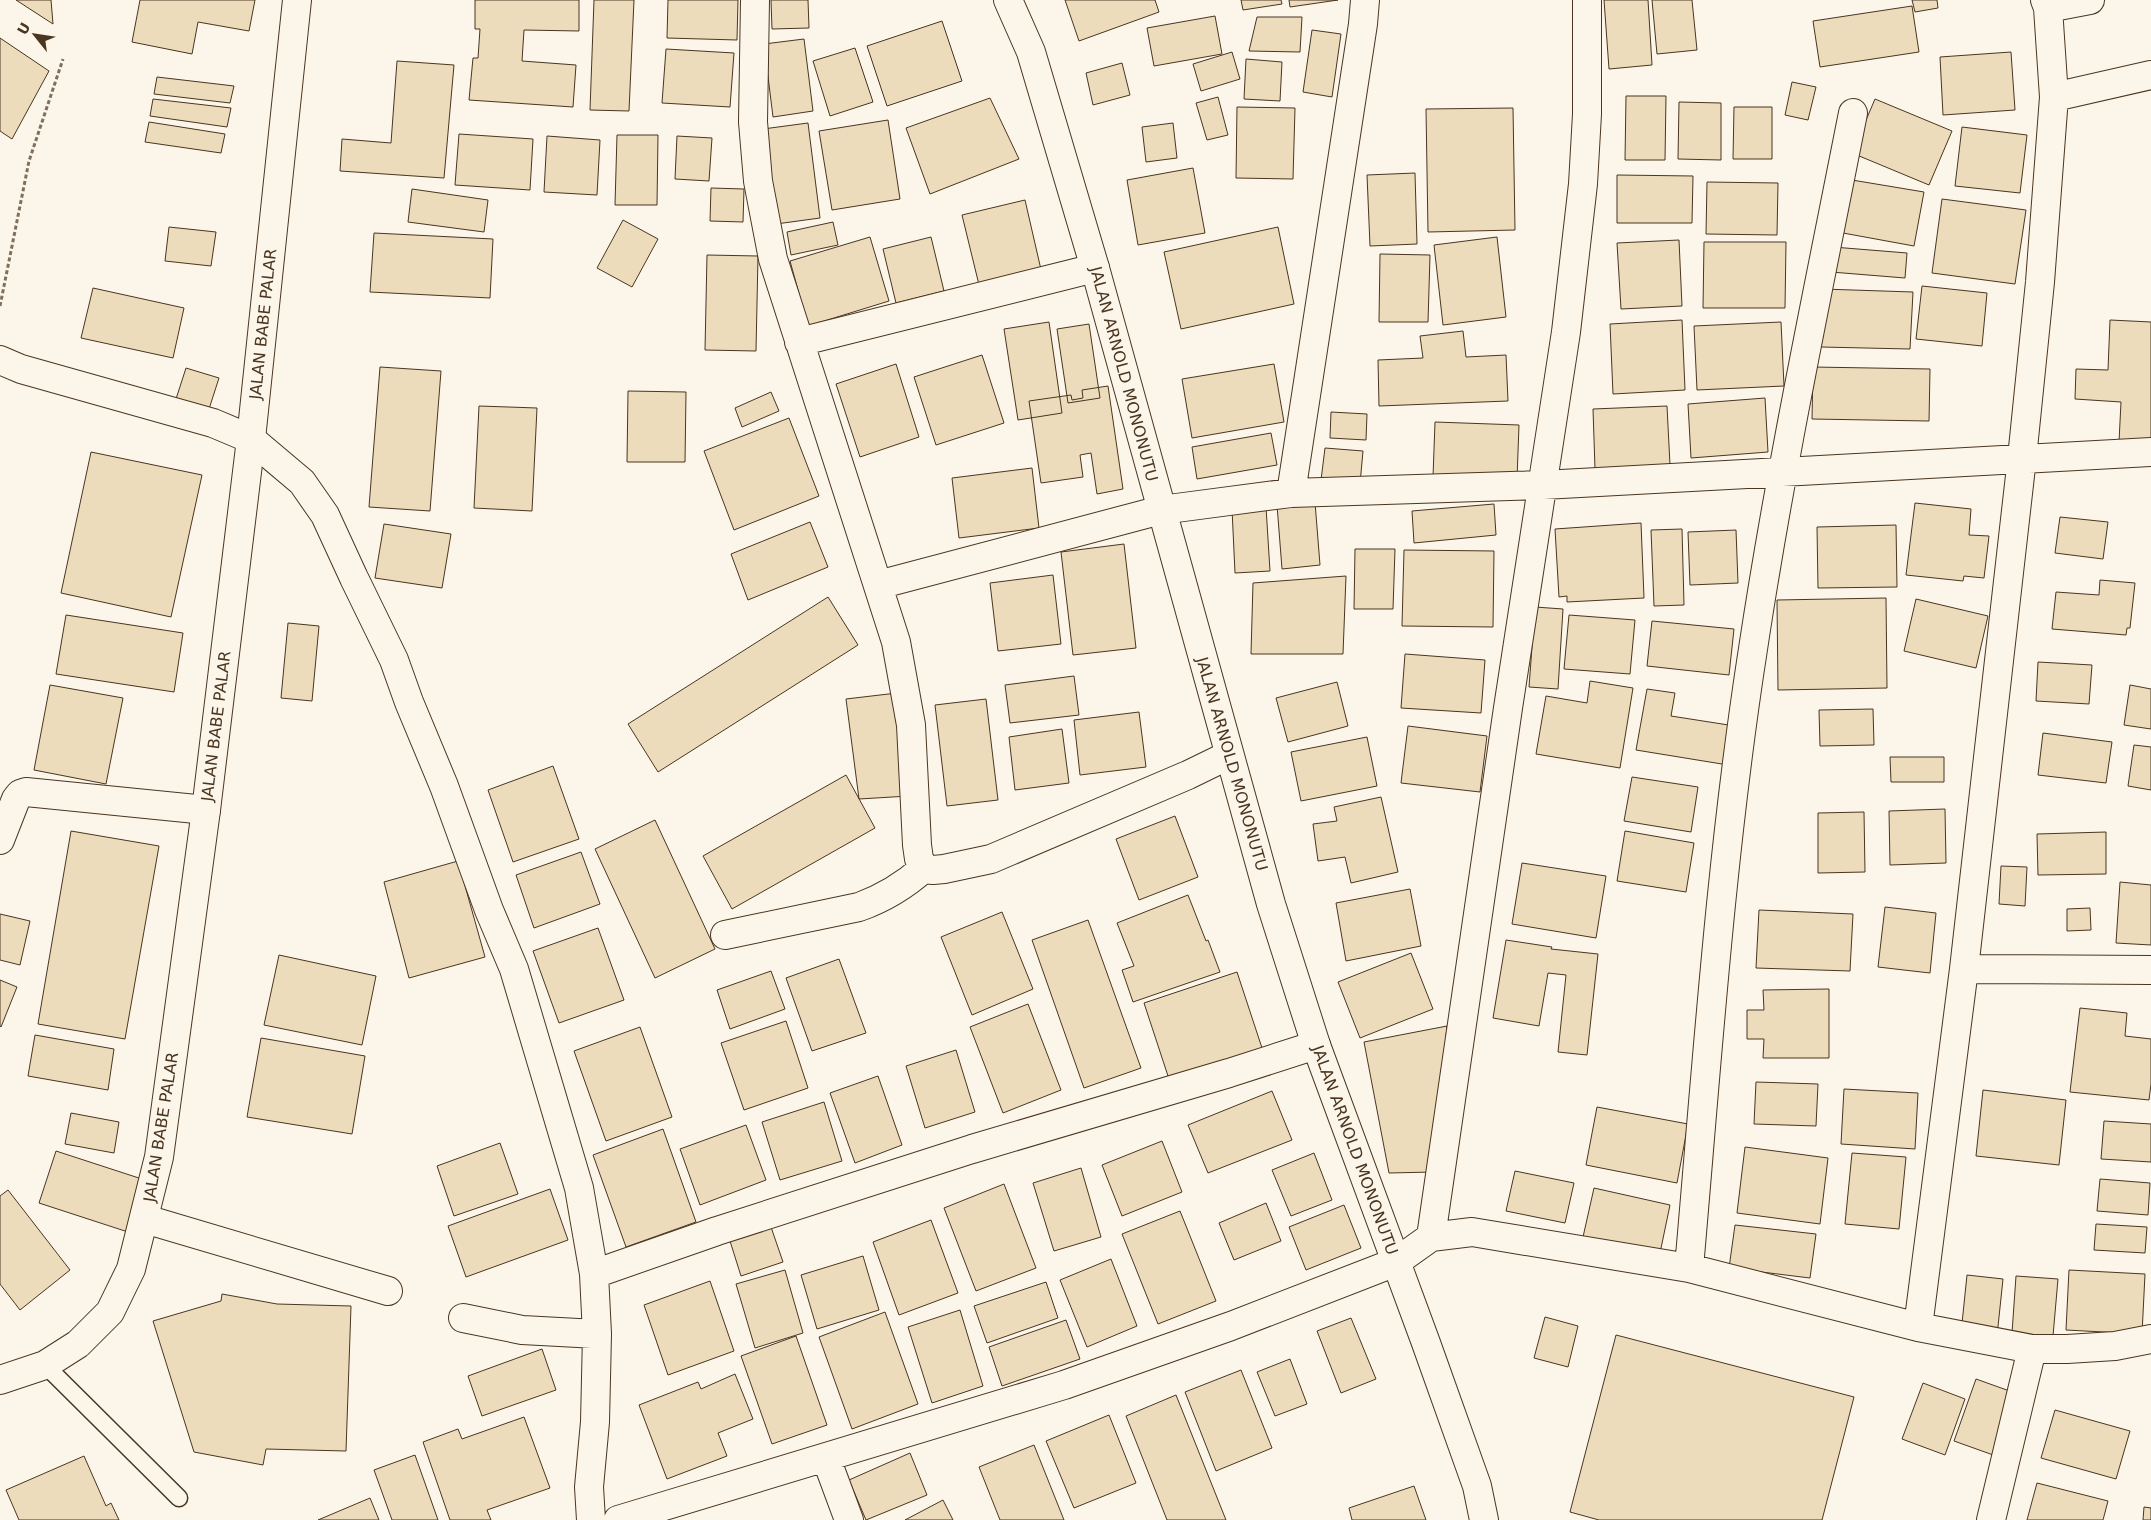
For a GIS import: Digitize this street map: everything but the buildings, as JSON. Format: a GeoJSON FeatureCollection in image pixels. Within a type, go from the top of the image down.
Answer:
{"type":"FeatureCollection","features":[{"type":"Feature","properties":{"kind":"street","name":"JALAN BABE PALAR"},"geometry":{"type":"LineString","coordinates":[[0,1380],[45,1365],[78,1344],[110,1312],[131,1270],[159,1157],[206,810],[251,439],[297,0]]}},
{"type":"Feature","properties":{"kind":"street"},"geometry":{"type":"LineString","coordinates":[[755,0],[753,122],[758,181],[773,259],[896,642],[911,725],[916,845],[919,859],[924,868],[933,870],[944,869],[991,858],[1188,775],[1229,755]]}},
{"type":"Feature","properties":{"kind":"street","name":"JALAN ARNOLD MONONUTU"},"geometry":{"type":"LineString","coordinates":[[1008,0],[1031,52],[1095,268],[1271,904],[1316,1045],[1477,1486],[1484,1520]]}},
{"type":"Feature","properties":{"kind":"street"},"geometry":{"type":"LineString","coordinates":[[1291,494],[1365,0]]}},
{"type":"Feature","properties":{"kind":"street"},"geometry":{"type":"LineString","coordinates":[[1431,1237],[1508,708],[1566,332],[1583,184],[1587,105],[1587,0]]}},
{"type":"Feature","properties":{"kind":"street"},"geometry":{"type":"LineString","coordinates":[[1918,1327],[1964,969],[2040,282],[2054,97],[2047,4],[2090,0]]}},
{"type":"Feature","properties":{"kind":"street"},"geometry":{"type":"LineString","coordinates":[[2054,97],[2151,75]]}},
{"type":"Feature","properties":{"kind":"street"},"geometry":{"type":"LineString","coordinates":[[1688,1268],[1728,837],[1753,650],[1783,470],[1852,113]]}},
{"type":"Feature","properties":{"kind":"street"},"geometry":{"type":"LineString","coordinates":[[799,342],[1095,268]]}},
{"type":"Feature","properties":{"kind":"street"},"geometry":{"type":"LineString","coordinates":[[0,360],[21,369],[213,423],[251,439],[302,482],[325,515],[394,660],[408,702],[444,786],[489,910],[514,969],[579,1188],[594,1274],[597,1334],[595,1422],[590,1487],[591,1520]]}},
{"type":"Feature","properties":{"kind":"street"},"geometry":{"type":"LineString","coordinates":[[878,585],[1161,510],[1291,494],[1543,485],[1783,470],[2151,452]]}},
{"type":"Feature","properties":{"kind":"street"},"geometry":{"type":"LineString","coordinates":[[2,828],[16,799],[20,794],[26,792],[206,810]]}},
{"type":"Feature","properties":{"kind":"street"},"geometry":{"type":"LineString","coordinates":[[725,935],[860,907],[880,900],[924,868]]}},
{"type":"Feature","properties":{"kind":"street"},"geometry":{"type":"LineString","coordinates":[[1964,969],[2151,970]]}},
{"type":"Feature","properties":{"kind":"street"},"geometry":{"type":"LineString","coordinates":[[594,1274],[717,1231],[972,1149],[1220,1076],[1316,1045]]}},
{"type":"Feature","properties":{"kind":"street"},"geometry":{"type":"LineString","coordinates":[[145,1219],[388,1291]]}},
{"type":"Feature","properties":{"kind":"street"},"geometry":{"type":"LineString","coordinates":[[618,1520],[1064,1385],[1231,1326],[1396,1262],[1431,1237],[1472,1232],[1688,1268],[1918,1327],[2032,1349],[2115,1346],[2151,1339]]}},
{"type":"Feature","properties":{"kind":"street"},"geometry":{"type":"LineString","coordinates":[[463,1318],[522,1330],[597,1334]]}},
{"type":"Feature","properties":{"kind":"street"},"geometry":{"type":"LineString","coordinates":[[1991,1520],[2032,1349]]}},
{"type":"Feature","properties":{"kind":"street"},"geometry":{"type":"LineString","coordinates":[[826,1458],[849,1520]]}},
{"type":"Feature","properties":{"kind":"lane"},"geometry":{"type":"LineString","coordinates":[[45,1365],[179,1498]]}},
{"type":"Feature","properties":{"kind":"path"},"geometry":{"type":"LineString","coordinates":[[0,306],[29,161],[63,59]]}}]}
